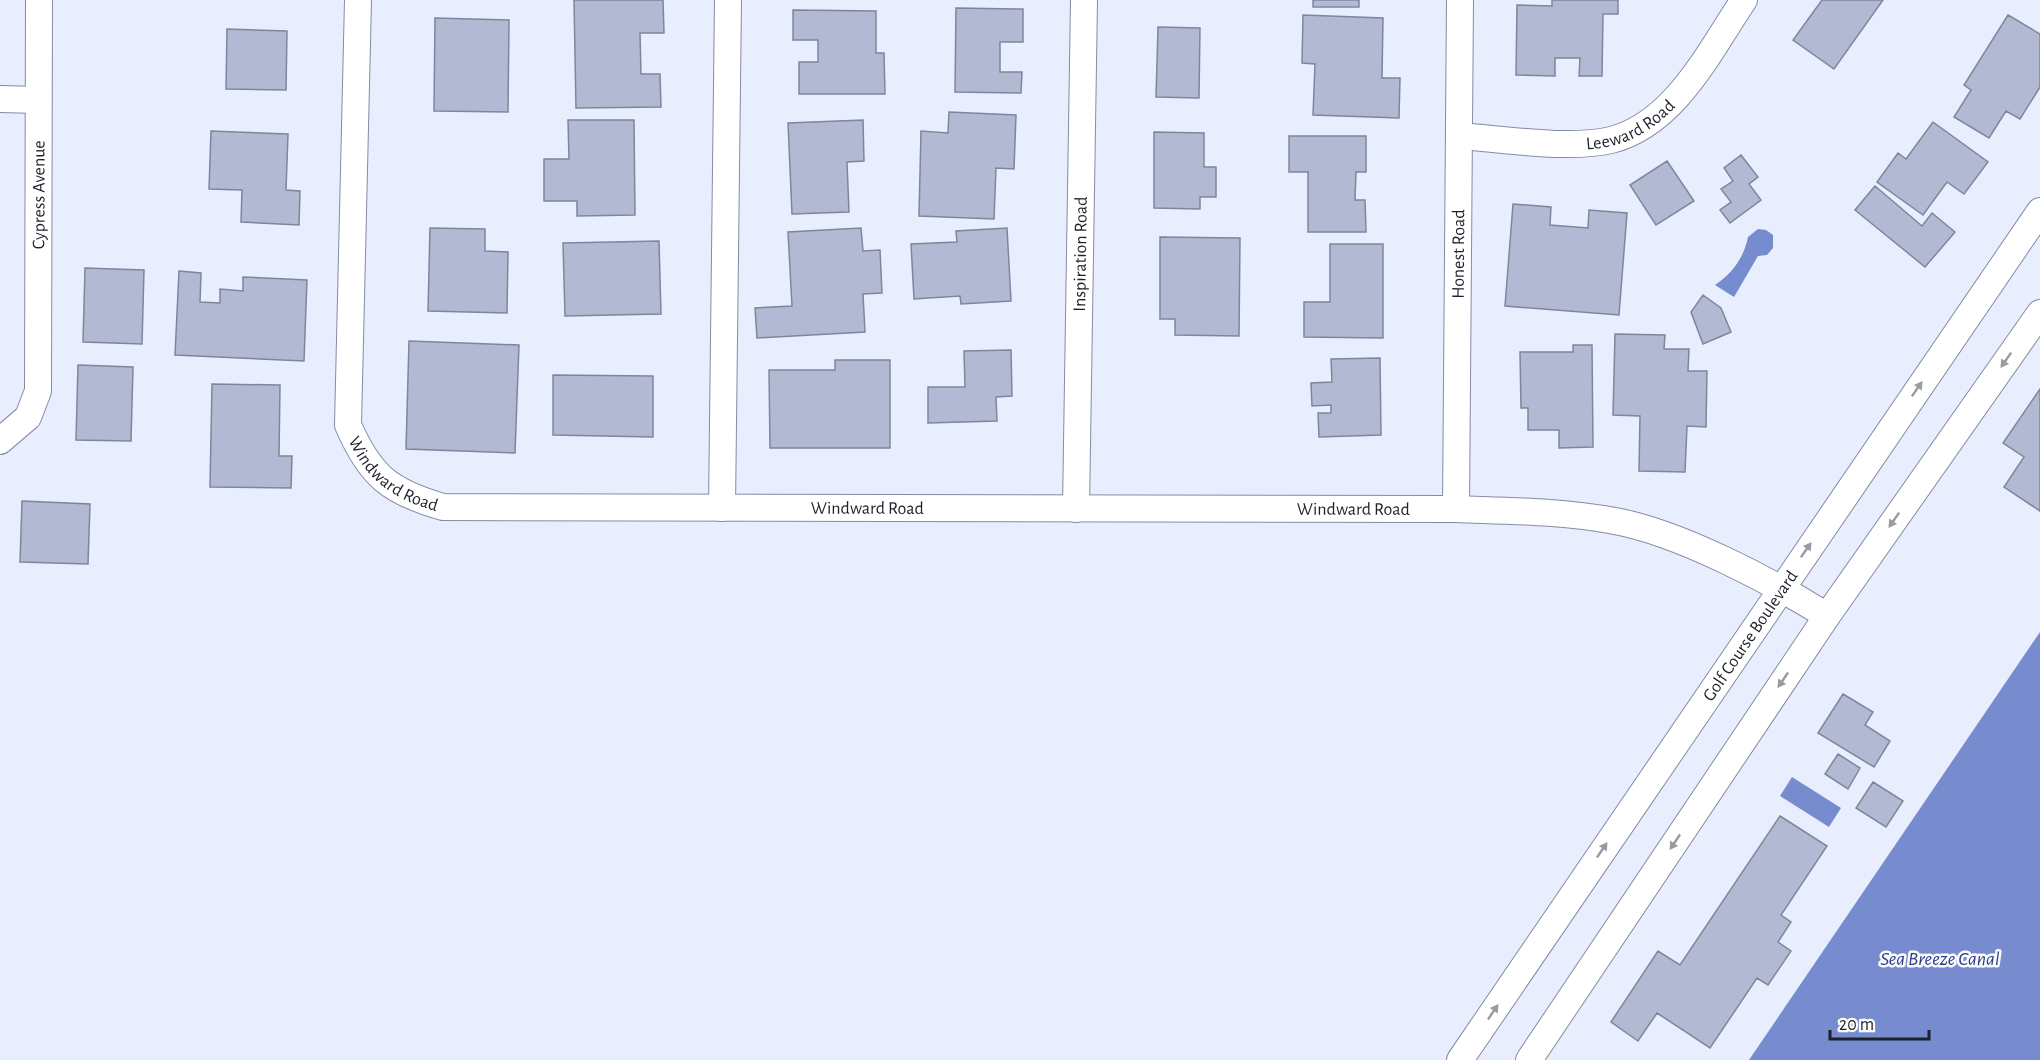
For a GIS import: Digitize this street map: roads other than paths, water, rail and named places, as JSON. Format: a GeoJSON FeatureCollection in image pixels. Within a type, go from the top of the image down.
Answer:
{"type":"FeatureCollection","features":[{"type":"Feature","properties":{"kind":"street","name":"Cypress Avenue"},"geometry":{"type":"LineString","coordinates":[[0,441],[28,417],[38,391],[39,0]]}},
{"type":"Feature","properties":{"kind":"street","name":"Windward Road"},"geometry":{"type":"LineString","coordinates":[[358,0],[348,425],[361,455],[383,480],[411,498],[443,507],[1456,509],[1548,512],[1617,521],[1674,539],[1780,587],[1827,616]]}},
{"type":"Feature","properties":{"kind":"street"},"geometry":{"type":"LineString","coordinates":[[722,508],[728,0]]}},
{"type":"Feature","properties":{"kind":"street","name":"Inspiration Road"},"geometry":{"type":"LineString","coordinates":[[1076,509],[1084,0]]}},
{"type":"Feature","properties":{"kind":"street","name":"Honest Road"},"geometry":{"type":"LineString","coordinates":[[1456,509],[1460,0]]}},
{"type":"Feature","properties":{"kind":"street","name":"Leeward Road"},"geometry":{"type":"LineString","coordinates":[[1460,136],[1571,143],[1611,140],[1641,126],[1666,108],[1707,55],[1744,0]]}},
{"type":"Feature","properties":{"kind":"street"},"geometry":{"type":"LineString","coordinates":[[0,99],[39,100]]}},
{"type":"Feature","properties":{"kind":"street","name":"Golf Course Boulevard"},"geometry":{"type":"LineString","coordinates":[[1460,1060],[1780,587],[2040,211]]}},
{"type":"Feature","properties":{"kind":"street"},"geometry":{"type":"LineString","coordinates":[[1529,1060],[1827,616],[2040,313]]}},
{"type":"Feature","properties":{"kind":"water"},"geometry":{"type":"Polygon","coordinates":[[[1758,229],[1766,230],[1773,235],[1773,248],[1767,255],[1758,256],[1734,297],[1715,285],[1732,270],[1741,258],[1748,237],[1758,229]]]}},
{"type":"Feature","properties":{"kind":"water","name":"Sea Breeze Canal"},"geometry":{"type":"Polygon","coordinates":[[[2040,632],[2040,1060],[1749,1060],[2040,632]]]}},
{"type":"Feature","properties":{"kind":"water"},"geometry":{"type":"Polygon","coordinates":[[[1792,777],[1841,808],[1829,827],[1780,796],[1792,777]]]}}]}
